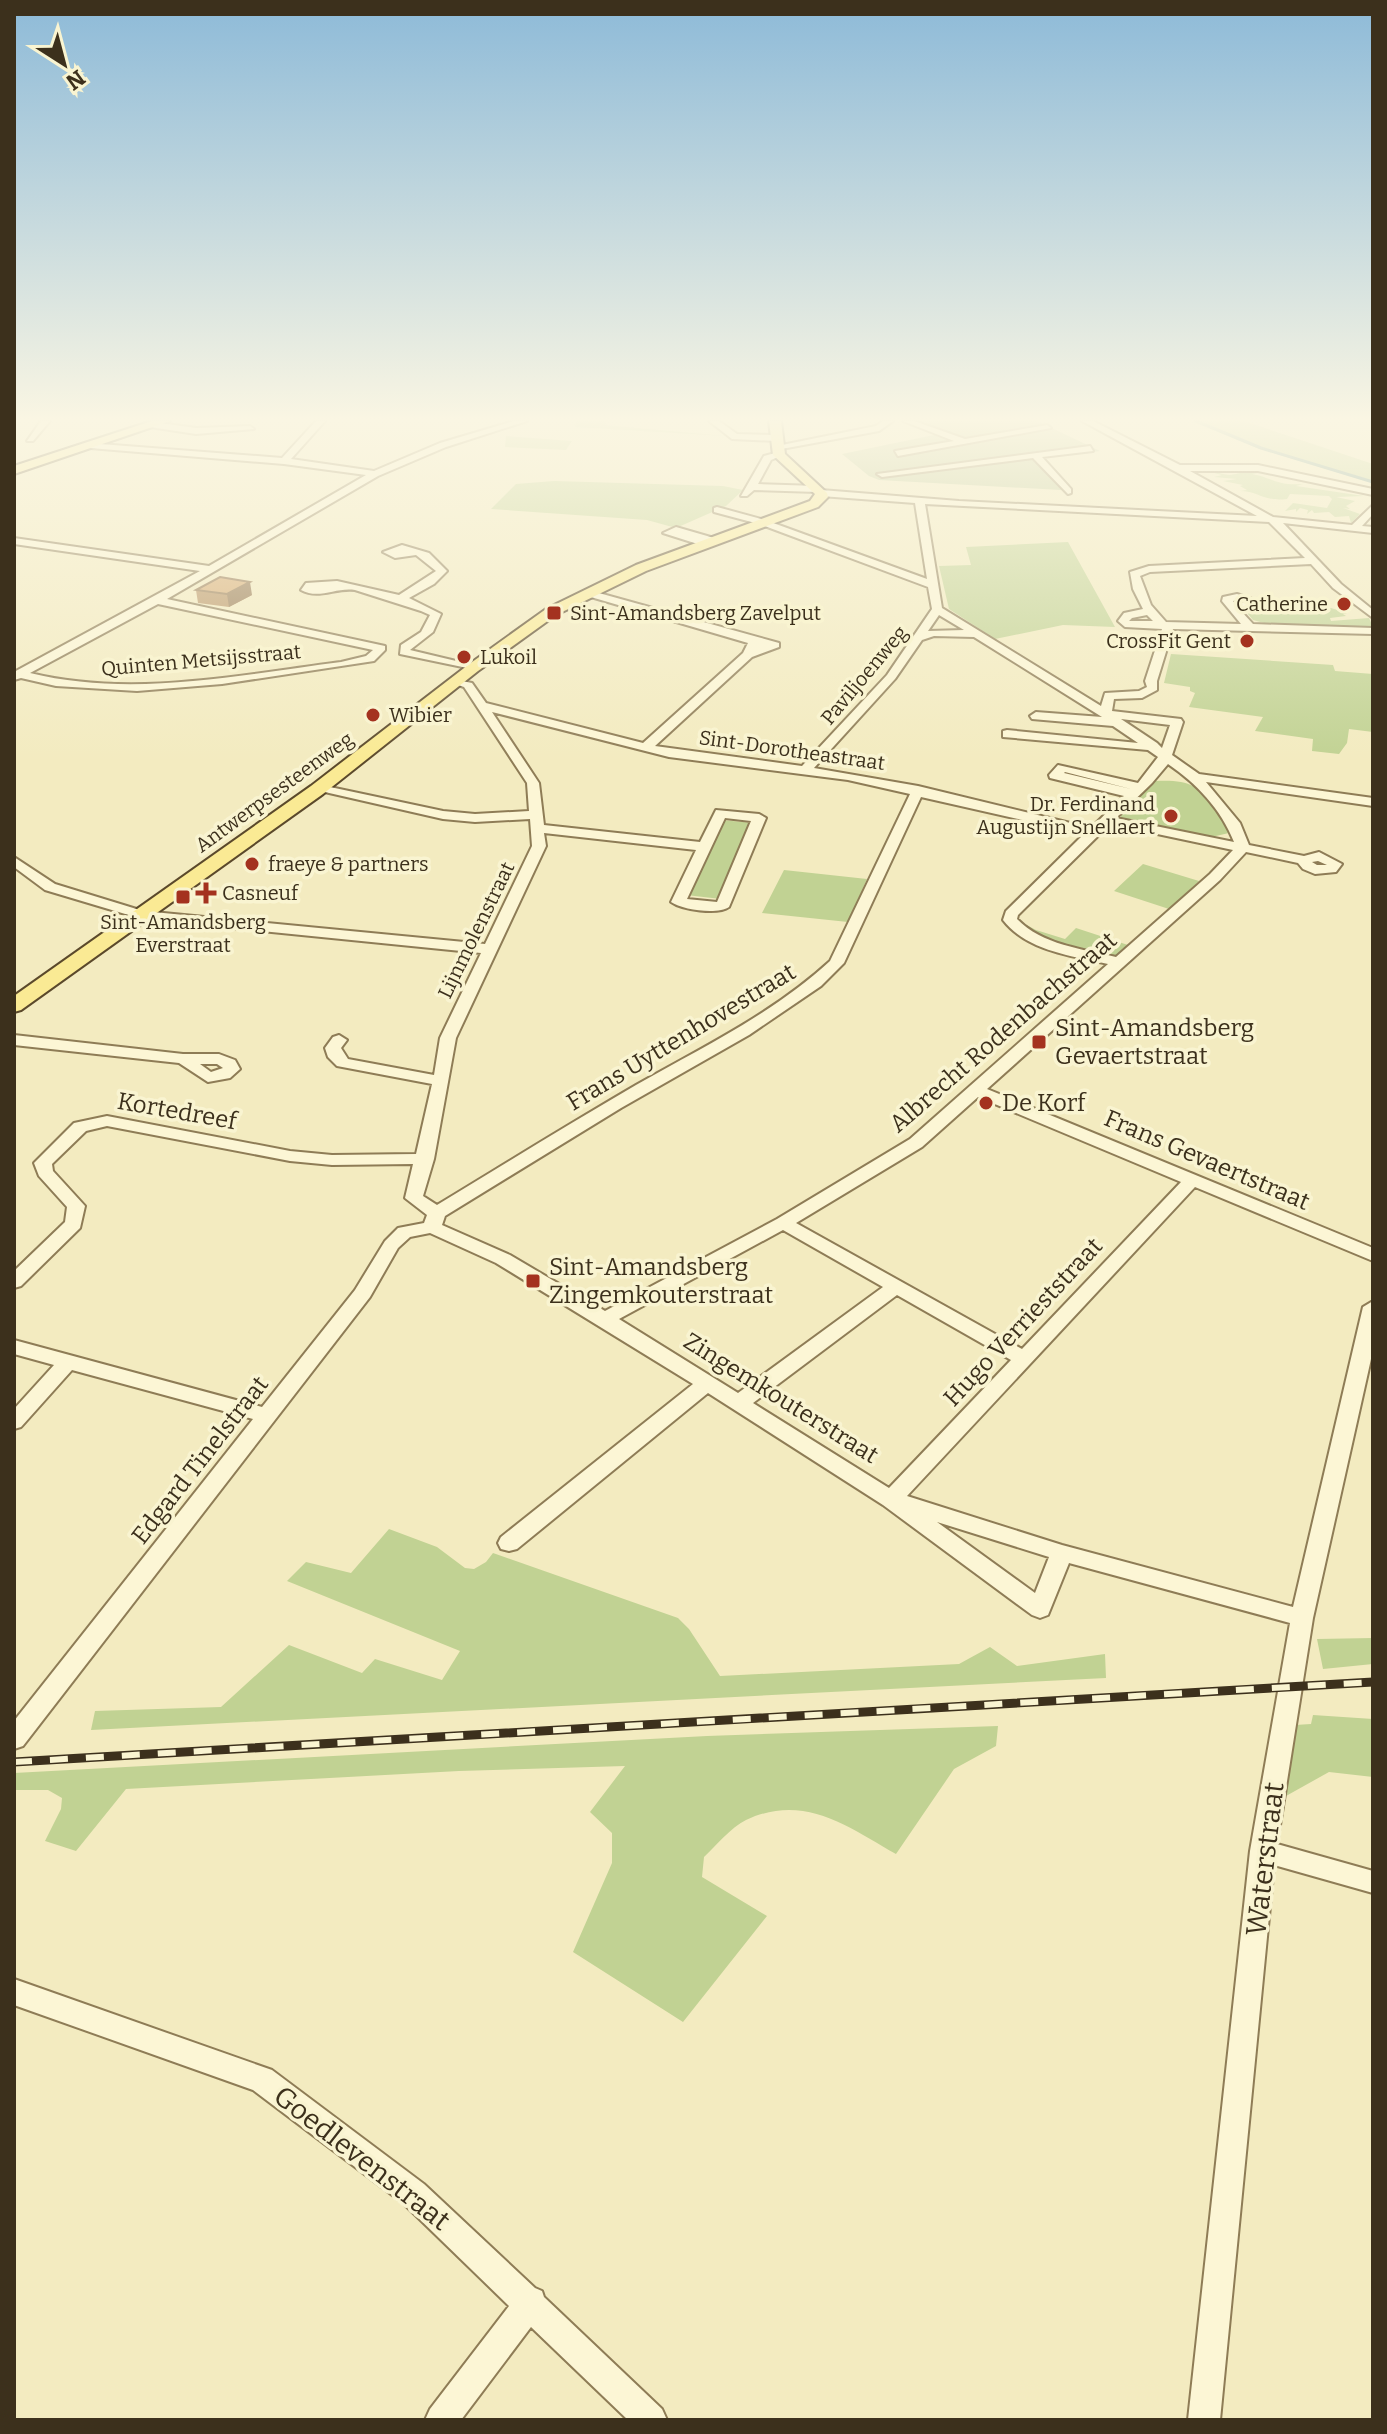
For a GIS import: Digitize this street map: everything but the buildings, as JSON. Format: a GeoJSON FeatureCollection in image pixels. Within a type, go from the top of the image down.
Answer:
{"type":"FeatureCollection","features":[{"type":"Feature","properties":{"kind":"main road","name":"Antwerpsesteenweg"},"geometry":{"type":"LineString","coordinates":[[14,1006],[321,787],[473,668],[551,612],[726,535]]}},
{"type":"Feature","properties":{"kind":"street"},"geometry":{"type":"LineString","coordinates":[[17,676],[270,535]]}},
{"type":"Feature","properties":{"kind":"street"},"geometry":{"type":"LineString","coordinates":[[796,535],[935,586]]}},
{"type":"Feature","properties":{"kind":"street"},"geometry":{"type":"LineString","coordinates":[[925,535],[937,609],[1118,722],[1195,777],[1233,823],[1243,847]]}},
{"type":"Feature","properties":{"kind":"street"},"geometry":{"type":"LineString","coordinates":[[1285,535],[1373,615]]}},
{"type":"Feature","properties":{"kind":"street"},"geometry":{"type":"LineString","coordinates":[[14,541],[211,569]]}},
{"type":"Feature","properties":{"kind":"street"},"geometry":{"type":"LineString","coordinates":[[400,599],[430,582],[442,571],[438,563],[416,552]]}},
{"type":"Feature","properties":{"kind":"street"},"geometry":{"type":"LineString","coordinates":[[1105,714],[1109,696],[1142,694],[1153,688],[1151,681],[1168,628],[1159,624],[1150,611],[1133,577],[1141,571],[1313,561]]}},
{"type":"Feature","properties":{"kind":"street"},"geometry":{"type":"LineString","coordinates":[[901,573],[932,573]]}},
{"type":"Feature","properties":{"kind":"street"},"geometry":{"type":"LineString","coordinates":[[344,586],[422,605],[436,614],[434,625],[422,638],[405,647],[404,652],[473,668]]}},
{"type":"Feature","properties":{"kind":"street"},"geometry":{"type":"LineString","coordinates":[[588,593],[775,645],[748,655]]}},
{"type":"Feature","properties":{"kind":"street","name":"Quinten Metsijsstraat"},"geometry":{"type":"LineString","coordinates":[[17,676],[85,688],[140,687],[341,665],[370,659],[381,648],[157,600]]}},
{"type":"Feature","properties":{"kind":"street","name":"Paviljoenweg"},"geometry":{"type":"LineString","coordinates":[[806,769],[891,677],[937,609]]}},
{"type":"Feature","properties":{"kind":"street"},"geometry":{"type":"LineString","coordinates":[[1235,610],[1249,627]]}},
{"type":"Feature","properties":{"kind":"street"},"geometry":{"type":"LineString","coordinates":[[1150,611],[1128,615],[1123,621],[1125,624],[1373,631]]}},
{"type":"Feature","properties":{"kind":"street"},"geometry":{"type":"LineString","coordinates":[[920,637],[933,633],[976,634]]}},
{"type":"Feature","properties":{"kind":"street"},"geometry":{"type":"LineString","coordinates":[[418,654],[422,638]]}},
{"type":"Feature","properties":{"kind":"street"},"geometry":{"type":"LineString","coordinates":[[645,748],[748,655],[754,646],[751,639]]}},
{"type":"Feature","properties":{"kind":"street","name":"Lijnmolenstraat"},"geometry":{"type":"LineString","coordinates":[[434,1220],[414,1198],[425,1159],[448,1038],[539,846],[533,783],[468,685],[456,681]]}},
{"type":"Feature","properties":{"kind":"street","name":"Sint-Dorotheastraat"},"geometry":{"type":"LineString","coordinates":[[483,706],[645,748],[806,769],[918,790],[1096,833]]}},
{"type":"Feature","properties":{"kind":"street"},"geometry":{"type":"LineString","coordinates":[[1105,714],[1177,722],[1166,757],[1153,777],[1011,914],[1010,920],[1015,928],[1029,937],[1120,963]]}},
{"type":"Feature","properties":{"kind":"street"},"geometry":{"type":"LineString","coordinates":[[1043,738],[1043,716],[1118,722]]}},
{"type":"Feature","properties":{"kind":"street"},"geometry":{"type":"LineString","coordinates":[[1007,734],[1134,747],[1153,746]]}},
{"type":"Feature","properties":{"kind":"street"},"geometry":{"type":"LineString","coordinates":[[1062,768],[1137,790],[1055,775],[1062,768]]}},
{"type":"Feature","properties":{"kind":"street"},"geometry":{"type":"LineString","coordinates":[[1153,777],[1195,777],[1373,802]]}},
{"type":"Feature","properties":{"kind":"street"},"geometry":{"type":"LineString","coordinates":[[321,787],[443,815],[537,821],[704,847]]}},
{"type":"Feature","properties":{"kind":"street","name":"Frans Uyttenhovestraat"},"geometry":{"type":"LineString","coordinates":[[434,1220],[639,1090],[793,1002],[819,981],[837,963],[918,790]]}},
{"type":"Feature","properties":{"kind":"street"},"geometry":{"type":"LineString","coordinates":[[721,813],[759,818],[722,907],[678,902],[704,847],[721,813]]}},
{"type":"Feature","properties":{"kind":"street"},"geometry":{"type":"LineString","coordinates":[[1109,820],[1304,860]]}},
{"type":"Feature","properties":{"kind":"street","name":"Albrecht Rodenbachstraat"},"geometry":{"type":"LineString","coordinates":[[605,1319],[783,1223],[916,1143],[1120,963],[1215,877],[1243,847]]}},
{"type":"Feature","properties":{"kind":"street"},"geometry":{"type":"LineString","coordinates":[[14,861],[50,887],[142,915],[490,949]]}},
{"type":"Feature","properties":{"kind":"street"},"geometry":{"type":"LineString","coordinates":[[14,1040],[183,1059]]}},
{"type":"Feature","properties":{"kind":"street"},"geometry":{"type":"LineString","coordinates":[[339,1040],[333,1048],[336,1057],[343,1063],[441,1081]]}},
{"type":"Feature","properties":{"kind":"street","name":"Frans Gevaertstraat"},"geometry":{"type":"LineString","coordinates":[[978,1091],[1373,1255]]}},
{"type":"Feature","properties":{"kind":"street","name":"Kortedreef"},"geometry":{"type":"LineString","coordinates":[[14,1282],[74,1224],[76,1206],[45,1172],[43,1163],[80,1127],[107,1121],[318,1159],[425,1159]]}},
{"type":"Feature","properties":{"kind":"street","name":"Hugo Verrieststraat"},"geometry":{"type":"LineString","coordinates":[[891,1499],[1192,1180]]}},
{"type":"Feature","properties":{"kind":"street","name":"Zingemkouterstraat"},"geometry":{"type":"LineString","coordinates":[[434,1220],[605,1319],[891,1499],[1040,1609],[1062,1553]]}},
{"type":"Feature","properties":{"kind":"street","name":"Edgard Tinelstraat"},"geometry":{"type":"LineString","coordinates":[[14,1739],[363,1293],[391,1245],[404,1232],[434,1220]]}},
{"type":"Feature","properties":{"kind":"street"},"geometry":{"type":"LineString","coordinates":[[783,1223],[1025,1359]]}},
{"type":"Feature","properties":{"kind":"street"},"geometry":{"type":"LineString","coordinates":[[739,1403],[895,1287]]}},
{"type":"Feature","properties":{"kind":"street","name":"Waterstraat"},"geometry":{"type":"LineString","coordinates":[[1204,2420],[1263,1851],[1302,1618],[1373,1307]]}},
{"type":"Feature","properties":{"kind":"street"},"geometry":{"type":"LineString","coordinates":[[14,1347],[268,1416]]}},
{"type":"Feature","properties":{"kind":"street"},"geometry":{"type":"LineString","coordinates":[[14,1422],[68,1362]]}},
{"type":"Feature","properties":{"kind":"street"},"geometry":{"type":"LineString","coordinates":[[509,1543],[707,1383]]}},
{"type":"Feature","properties":{"kind":"street","name":"Zingemkouterstraat"},"geometry":{"type":"LineString","coordinates":[[891,1499],[1062,1553],[1302,1618]]}},
{"type":"Feature","properties":{"kind":"street"},"geometry":{"type":"LineString","coordinates":[[1263,1851],[1373,1882]]}},
{"type":"Feature","properties":{"kind":"street","name":"Goedlevenstraat"},"geometry":{"type":"LineString","coordinates":[[14,1992],[262,2080],[414,2194],[531,2302],[651,2420]]}},
{"type":"Feature","properties":{"kind":"street"},"geometry":{"type":"LineString","coordinates":[[441,2420],[531,2302]]}},
{"type":"Feature","properties":{"kind":"green space"},"geometry":{"type":"Polygon","coordinates":[[[1068,542],[1115,627],[1063,625],[995,639],[949,609],[939,566],[971,565],[966,547],[1068,542]]]}},
{"type":"Feature","properties":{"kind":"green space"},"geometry":{"type":"Polygon","coordinates":[[[1331,608],[1347,613],[1343,614],[1346,616],[1330,618],[1331,621],[1369,618],[1373,627],[1268,624],[1253,620],[1248,614],[1252,610],[1331,608]]]}},
{"type":"Feature","properties":{"kind":"green space"},"geometry":{"type":"Polygon","coordinates":[[[1171,654],[1333,665],[1335,671],[1373,674],[1373,732],[1349,729],[1347,743],[1339,754],[1312,751],[1313,739],[1255,731],[1263,717],[1189,707],[1195,693],[1190,691],[1190,687],[1164,683],[1171,654]]]}},
{"type":"Feature","properties":{"kind":"green space"},"geometry":{"type":"Polygon","coordinates":[[[1177,781],[1198,789],[1227,823],[1229,833],[1207,838],[1121,818],[1121,813],[1149,784],[1177,781]]]}},
{"type":"Feature","properties":{"kind":"green space"},"geometry":{"type":"Polygon","coordinates":[[[721,820],[754,823],[721,899],[686,895],[721,820]]]}},
{"type":"Feature","properties":{"kind":"green space"},"geometry":{"type":"Polygon","coordinates":[[[1143,864],[1199,881],[1169,909],[1114,891],[1143,864]]]}},
{"type":"Feature","properties":{"kind":"green space"},"geometry":{"type":"Polygon","coordinates":[[[784,870],[867,879],[848,922],[762,913],[784,870]]]}},
{"type":"Feature","properties":{"kind":"green space"},"geometry":{"type":"Polygon","coordinates":[[[1015,919],[1036,930],[1065,939],[1076,928],[1128,945],[1112,959],[1032,935],[1015,919]]]}},
{"type":"Feature","properties":{"kind":"green space"},"geometry":{"type":"Polygon","coordinates":[[[389,1529],[437,1547],[465,1568],[474,1569],[493,1553],[678,1618],[689,1629],[720,1676],[959,1664],[990,1647],[1017,1666],[1105,1654],[1106,1678],[91,1730],[95,1711],[221,1707],[289,1645],[362,1673],[375,1659],[442,1680],[460,1651],[287,1581],[306,1562],[351,1573],[389,1529]]]}},
{"type":"Feature","properties":{"kind":"green space"},"geometry":{"type":"Polygon","coordinates":[[[1373,1638],[1373,1664],[1323,1669],[1317,1639],[1373,1638]]]}},
{"type":"Feature","properties":{"kind":"green space"},"geometry":{"type":"Polygon","coordinates":[[[1313,1715],[1373,1719],[1373,1777],[1329,1772],[1286,1796],[1295,1725],[1311,1724],[1313,1715]]]}},
{"type":"Feature","properties":{"kind":"green space"},"geometry":{"type":"Polygon","coordinates":[[[998,1726],[996,1746],[954,1769],[896,1854],[842,1824],[806,1812],[787,1810],[767,1813],[740,1823],[729,1832],[704,1857],[702,1877],[767,1916],[683,2022],[573,1952],[612,1863],[612,1833],[590,1812],[625,1766],[459,1771],[126,1789],[76,1851],[45,1841],[61,1809],[62,1798],[48,1790],[14,1790],[14,1773],[707,1736],[998,1726]]]}},
{"type":"Feature","properties":{"kind":"railway"},"geometry":{"type":"LineString","coordinates":[[14,1762],[1373,1682]]}},
{"type":"Feature","properties":{"kind":"place","name":"Catherine"},"geometry":{"type":"Point","coordinates":[1344,604]}},
{"type":"Feature","properties":{"kind":"place","name":"Sint-Amandsberg Zavelput"},"geometry":{"type":"Point","coordinates":[554,613]}},
{"type":"Feature","properties":{"kind":"place","name":"CrossFit Gent"},"geometry":{"type":"Point","coordinates":[1247,641]}},
{"type":"Feature","properties":{"kind":"place","name":"Lukoil"},"geometry":{"type":"Point","coordinates":[464,657]}},
{"type":"Feature","properties":{"kind":"place","name":"Wibier"},"geometry":{"type":"Point","coordinates":[373,715]}},
{"type":"Feature","properties":{"kind":"place","name":"Dr. Ferdinand Augustijn Snellaert"},"geometry":{"type":"Point","coordinates":[1171,816]}},
{"type":"Feature","properties":{"kind":"place","name":"fraeye & partners"},"geometry":{"type":"Point","coordinates":[252,864]}},
{"type":"Feature","properties":{"kind":"place","name":"Casneuf"},"geometry":{"type":"Point","coordinates":[206,893]}},
{"type":"Feature","properties":{"kind":"place","name":"Sint-Amandsberg Everstraat"},"geometry":{"type":"Point","coordinates":[183,897]}},
{"type":"Feature","properties":{"kind":"place","name":"Sint-Amandsberg Gevaertstraat"},"geometry":{"type":"Point","coordinates":[1039,1042]}},
{"type":"Feature","properties":{"kind":"place","name":"De Korf"},"geometry":{"type":"Point","coordinates":[986,1103]}},
{"type":"Feature","properties":{"kind":"place","name":"Sint-Amandsberg Zingemkouterstraat"},"geometry":{"type":"Point","coordinates":[533,1281]}}]}
